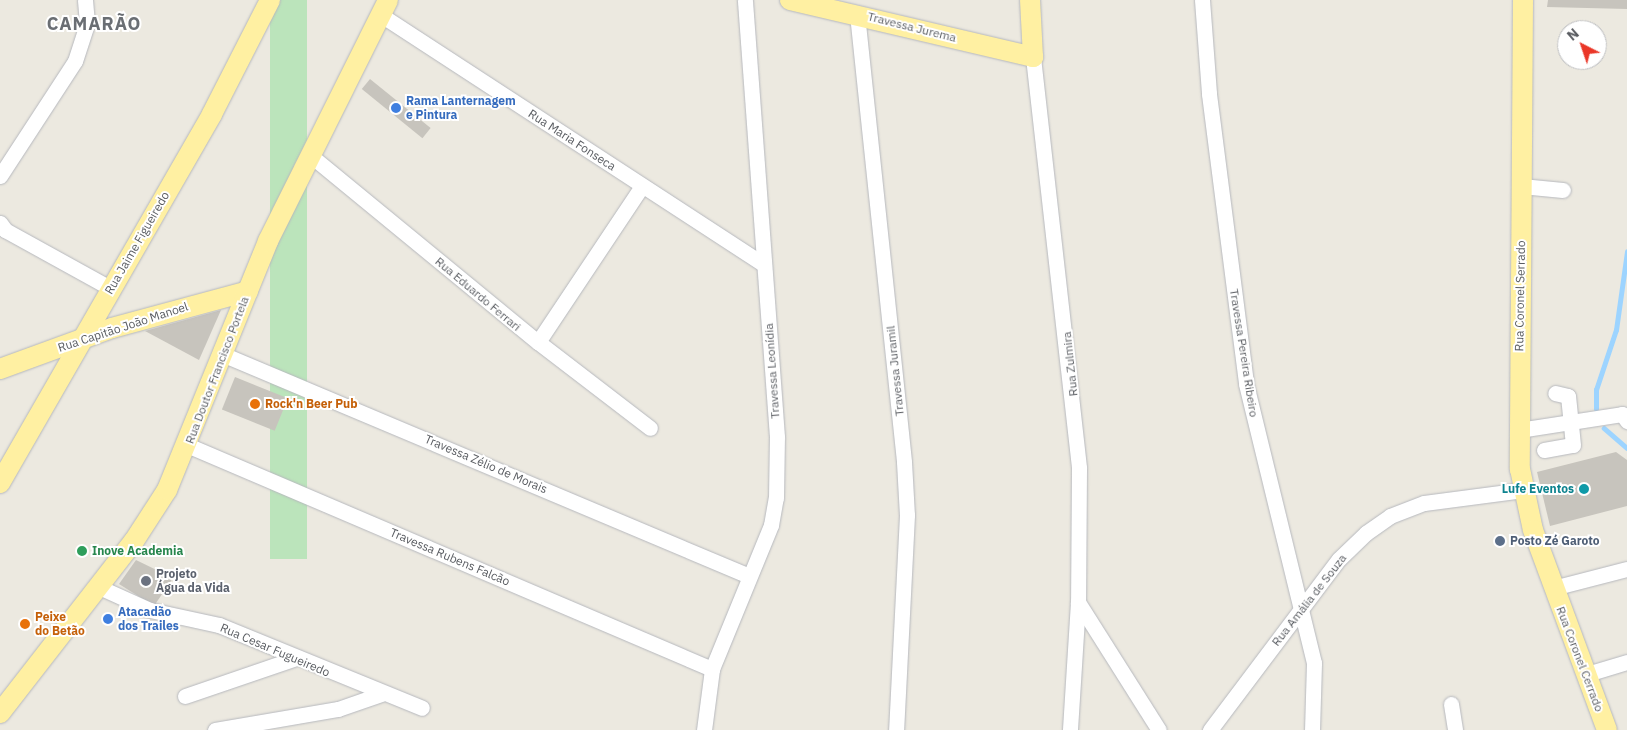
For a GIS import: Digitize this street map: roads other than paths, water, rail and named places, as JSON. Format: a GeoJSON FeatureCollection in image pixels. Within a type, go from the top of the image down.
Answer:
{"type":"FeatureCollection","features":[{"type":"Feature","properties":{"kind":"main road","name":"Rua Jaime Figueiredo"},"geometry":{"type":"LineString","coordinates":[[0,483],[79,339],[212,114],[270,0]]}},
{"type":"Feature","properties":{"kind":"main road","name":"Travessa Jurema"},"geometry":{"type":"LineString","coordinates":[[790,0],[857,14],[1033,57]]}},
{"type":"Feature","properties":{"kind":"main road","name":"Rua Zulmira"},"geometry":{"type":"LineString","coordinates":[[1030,0],[1033,57]]}},
{"type":"Feature","properties":{"kind":"main road","name":"Rua Coronel Serrado"},"geometry":{"type":"LineString","coordinates":[[1523,0],[1519,430],[1523,490],[1553,588]]}},
{"type":"Feature","properties":{"kind":"main road","name":"Rua Doutor Francisco Portela"},"geometry":{"type":"LineString","coordinates":[[0,713],[99,587],[154,511],[187,445],[248,292],[310,155],[384,8]]}},
{"type":"Feature","properties":{"kind":"main road","name":"Rua Capitão João Manoel"},"geometry":{"type":"LineString","coordinates":[[0,369],[79,339],[248,292]]}},
{"type":"Feature","properties":{"kind":"main road","name":"Rua Coronel Cerrado"},"geometry":{"type":"LineString","coordinates":[[1553,588],[1607,730]]}},
{"type":"Feature","properties":{"kind":"street"},"geometry":{"type":"LineString","coordinates":[[0,176],[75,62],[87,23],[85,0]]}},
{"type":"Feature","properties":{"kind":"street","name":"Travessa Leonídia"},"geometry":{"type":"LineString","coordinates":[[704,730],[712,669],[771,525],[776,498],[777,438],[745,0]]}},
{"type":"Feature","properties":{"kind":"street","name":"Travessa Pereira Ribeiro"},"geometry":{"type":"LineString","coordinates":[[1202,0],[1209,94],[1246,384],[1314,663],[1312,730]]}},
{"type":"Feature","properties":{"kind":"street","name":"Rua Maria Fonseca"},"geometry":{"type":"LineString","coordinates":[[384,8],[642,186],[764,265]]}},
{"type":"Feature","properties":{"kind":"street","name":"Travessa Juramil"},"geometry":{"type":"LineString","coordinates":[[857,14],[904,462],[907,515],[896,730]]}},
{"type":"Feature","properties":{"kind":"street","name":"Rua Zulmira"},"geometry":{"type":"LineString","coordinates":[[1033,57],[1076,421],[1078,602],[1070,730]]}},
{"type":"Feature","properties":{"kind":"street","name":"Rua Eduardo Ferrari"},"geometry":{"type":"LineString","coordinates":[[310,155],[538,342],[650,428]]}},
{"type":"Feature","properties":{"kind":"street"},"geometry":{"type":"LineString","coordinates":[[538,342],[642,186]]}},
{"type":"Feature","properties":{"kind":"street"},"geometry":{"type":"LineString","coordinates":[[1521,186],[1563,190]]}},
{"type":"Feature","properties":{"kind":"street"},"geometry":{"type":"LineString","coordinates":[[0,223],[5,230],[110,288]]}},
{"type":"Feature","properties":{"kind":"street","name":"Travessa Zélio de Morais"},"geometry":{"type":"LineString","coordinates":[[222,354],[749,576]]}},
{"type":"Feature","properties":{"kind":"street"},"geometry":{"type":"LineString","coordinates":[[1544,450],[1573,446],[1573,422],[1568,396],[1556,393]]}},
{"type":"Feature","properties":{"kind":"street"},"geometry":{"type":"LineString","coordinates":[[1519,430],[1625,413]]}},
{"type":"Feature","properties":{"kind":"street","name":"Travessa Rubens Falcão"},"geometry":{"type":"LineString","coordinates":[[187,445],[712,669]]}},
{"type":"Feature","properties":{"kind":"street","name":"Rua Amália de Souza"},"geometry":{"type":"LineString","coordinates":[[1210,730],[1339,560],[1390,516],[1424,503],[1523,490]]}},
{"type":"Feature","properties":{"kind":"street"},"geometry":{"type":"LineString","coordinates":[[1553,588],[1627,569]]}},
{"type":"Feature","properties":{"kind":"street","name":"Rua Cesar Fugueiredo"},"geometry":{"type":"LineString","coordinates":[[99,587],[150,610],[219,625],[381,694],[422,708]]}},
{"type":"Feature","properties":{"kind":"street"},"geometry":{"type":"LineString","coordinates":[[1078,602],[1159,730]]}},
{"type":"Feature","properties":{"kind":"street"},"geometry":{"type":"LineString","coordinates":[[185,696],[296,658]]}},
{"type":"Feature","properties":{"kind":"street"},"geometry":{"type":"LineString","coordinates":[[1587,674],[1627,662]]}},
{"type":"Feature","properties":{"kind":"street"},"geometry":{"type":"LineString","coordinates":[[215,730],[338,709],[381,694]]}},
{"type":"Feature","properties":{"kind":"street"},"geometry":{"type":"LineString","coordinates":[[1451,704],[1455,730]]}},
{"type":"Feature","properties":{"kind":"waterway"},"geometry":{"type":"LineString","coordinates":[[1596,409],[1596,390],[1616,330],[1627,252]]}},
{"type":"Feature","properties":{"kind":"waterway"},"geometry":{"type":"LineString","coordinates":[[1604,428],[1627,448]]}},
{"type":"Feature","properties":{"kind":"place","name":"Rama Lanternagem e Pintura"},"geometry":{"type":"Point","coordinates":[396,108]}},
{"type":"Feature","properties":{"kind":"place","name":"Rock'n Beer Pub"},"geometry":{"type":"Point","coordinates":[255,404]}},
{"type":"Feature","properties":{"kind":"place","name":"Lufe Eventos"},"geometry":{"type":"Point","coordinates":[1584,489]}},
{"type":"Feature","properties":{"kind":"place","name":"Posto Zé Garoto"},"geometry":{"type":"Point","coordinates":[1500,541]}},
{"type":"Feature","properties":{"kind":"place","name":"Inove Academia"},"geometry":{"type":"Point","coordinates":[82,551]}},
{"type":"Feature","properties":{"kind":"place","name":"Projeto Água da Vida"},"geometry":{"type":"Point","coordinates":[146,581]}},
{"type":"Feature","properties":{"kind":"place","name":"Atacadão dos Trailes"},"geometry":{"type":"Point","coordinates":[108,619]}},
{"type":"Feature","properties":{"kind":"place","name":"Peixe do Betão"},"geometry":{"type":"Point","coordinates":[25,624]}},
{"type":"Feature","properties":{"kind":"district","name":"CAMARÃO"},"geometry":{"type":"Point","coordinates":[94,24]}}]}
